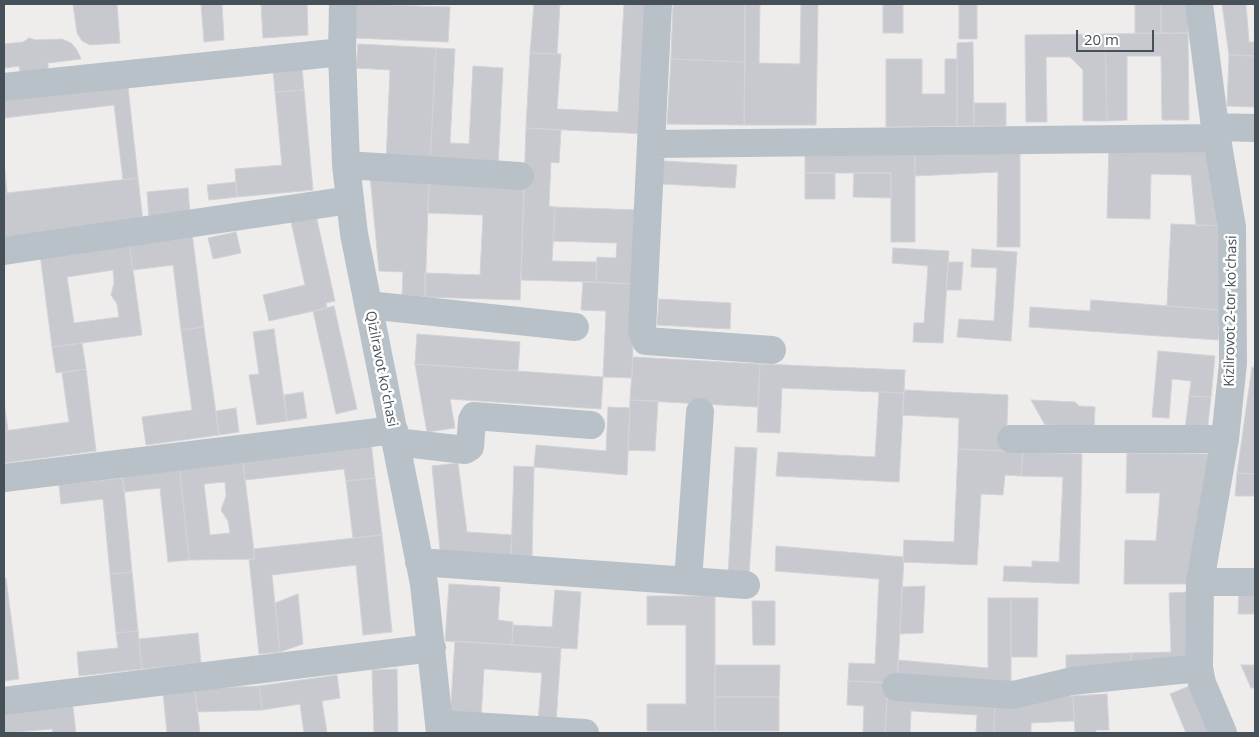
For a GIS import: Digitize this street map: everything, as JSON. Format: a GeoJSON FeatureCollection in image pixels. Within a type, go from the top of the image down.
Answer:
{"type":"FeatureCollection","features":[{"type":"Feature","properties":{"kind":"street","name":"Qizilravot koʻchasi"},"geometry":{"type":"LineString","coordinates":[[343,4],[342,52],[346,165],[350,200],[368,305],[419,562],[432,648],[440,729]]}},
{"type":"Feature","properties":{"kind":"street"},"geometry":{"type":"LineString","coordinates":[[658,4],[642,331],[646,341],[772,350]]}},
{"type":"Feature","properties":{"kind":"street","name":"Kizilrovot 2-tor koʻchasi"},"geometry":{"type":"LineString","coordinates":[[1199,4],[1232,227],[1244,363],[1225,439],[1200,582],[1199,668],[1202,683],[1223,733]]}},
{"type":"Feature","properties":{"kind":"street"},"geometry":{"type":"LineString","coordinates":[[4,87],[342,52]]}},
{"type":"Feature","properties":{"kind":"street"},"geometry":{"type":"LineString","coordinates":[[651,144],[1217,133],[1255,128]]}},
{"type":"Feature","properties":{"kind":"street"},"geometry":{"type":"LineString","coordinates":[[346,165],[520,176]]}},
{"type":"Feature","properties":{"kind":"street"},"geometry":{"type":"LineString","coordinates":[[4,251],[350,200]]}},
{"type":"Feature","properties":{"kind":"street"},"geometry":{"type":"LineString","coordinates":[[368,305],[575,326]]}},
{"type":"Feature","properties":{"kind":"street"},"geometry":{"type":"LineString","coordinates":[[688,581],[700,412]]}},
{"type":"Feature","properties":{"kind":"street"},"geometry":{"type":"LineString","coordinates":[[4,478],[395,436],[465,450],[470,447],[474,416],[591,425]]}},
{"type":"Feature","properties":{"kind":"street"},"geometry":{"type":"LineString","coordinates":[[1011,439],[1225,439]]}},
{"type":"Feature","properties":{"kind":"street"},"geometry":{"type":"LineString","coordinates":[[419,562],[746,585]]}},
{"type":"Feature","properties":{"kind":"street"},"geometry":{"type":"LineString","coordinates":[[1200,582],[1255,582]]}},
{"type":"Feature","properties":{"kind":"street"},"geometry":{"type":"LineString","coordinates":[[4,701],[432,648]]}},
{"type":"Feature","properties":{"kind":"street"},"geometry":{"type":"LineString","coordinates":[[896,687],[1013,695],[1072,681],[1199,668]]}},
{"type":"Feature","properties":{"kind":"street"},"geometry":{"type":"LineString","coordinates":[[440,729],[585,733]]}},
{"type":"Feature","properties":{"kind":"building"},"geometry":{"type":"Polygon","coordinates":[[[73,4],[117,4],[120,43],[90,45],[82,41],[77,33],[73,4]]]}},
{"type":"Feature","properties":{"kind":"building"},"geometry":{"type":"Polygon","coordinates":[[[201,4],[222,4],[224,40],[204,42],[201,4]]]}},
{"type":"Feature","properties":{"kind":"building"},"geometry":{"type":"Polygon","coordinates":[[[261,4],[307,4],[308,35],[263,38],[261,4]]]}},
{"type":"Feature","properties":{"kind":"building"},"geometry":{"type":"Polygon","coordinates":[[[357,4],[450,7],[448,42],[355,38],[357,4]]]}},
{"type":"Feature","properties":{"kind":"building"},"geometry":{"type":"Polygon","coordinates":[[[534,4],[560,4],[557,54],[530,53],[534,4]]]}},
{"type":"Feature","properties":{"kind":"building"},"geometry":{"type":"Polygon","coordinates":[[[624,4],[653,5],[646,134],[526,128],[530,53],[561,54],[557,109],[618,112],[624,4]]]}},
{"type":"Feature","properties":{"kind":"building"},"geometry":{"type":"Polygon","coordinates":[[[673,4],[745,4],[745,62],[671,59],[673,4]]]}},
{"type":"Feature","properties":{"kind":"building"},"geometry":{"type":"Polygon","coordinates":[[[745,4],[760,4],[759,63],[800,64],[801,4],[818,4],[816,125],[744,125],[745,4]]]}},
{"type":"Feature","properties":{"kind":"building"},"geometry":{"type":"Polygon","coordinates":[[[883,4],[903,4],[903,33],[883,33],[883,4]]]}},
{"type":"Feature","properties":{"kind":"building"},"geometry":{"type":"Polygon","coordinates":[[[959,4],[977,4],[977,39],[959,39],[959,4]]]}},
{"type":"Feature","properties":{"kind":"building"},"geometry":{"type":"Polygon","coordinates":[[[1135,4],[1161,4],[1161,33],[1135,33],[1135,4]]]}},
{"type":"Feature","properties":{"kind":"building"},"geometry":{"type":"Polygon","coordinates":[[[1161,4],[1188,4],[1188,33],[1161,33],[1161,4]]]}},
{"type":"Feature","properties":{"kind":"building"},"geometry":{"type":"Polygon","coordinates":[[[1222,4],[1246,4],[1249,42],[1255,42],[1255,56],[1229,55],[1222,4]]]}},
{"type":"Feature","properties":{"kind":"building"},"geometry":{"type":"Polygon","coordinates":[[[1188,33],[1189,120],[1162,120],[1161,56],[1127,56],[1127,120],[1107,121],[1105,34],[1188,33]]]}},
{"type":"Feature","properties":{"kind":"building"},"geometry":{"type":"Polygon","coordinates":[[[1105,34],[1107,121],[1083,121],[1083,70],[1070,57],[1046,57],[1047,122],[1026,122],[1025,35],[1105,34]]]}},
{"type":"Feature","properties":{"kind":"building"},"geometry":{"type":"Polygon","coordinates":[[[29,38],[36,40],[62,39],[71,43],[81,59],[48,63],[48,69],[20,72],[19,66],[4,68],[4,44],[23,42],[29,38]]]}},
{"type":"Feature","properties":{"kind":"building"},"geometry":{"type":"Polygon","coordinates":[[[973,42],[974,126],[957,126],[957,43],[973,42]]]}},
{"type":"Feature","properties":{"kind":"building"},"geometry":{"type":"Polygon","coordinates":[[[358,44],[436,48],[430,164],[386,162],[390,70],[356,68],[358,44]]]}},
{"type":"Feature","properties":{"kind":"building"},"geometry":{"type":"Polygon","coordinates":[[[436,48],[455,49],[450,143],[469,144],[473,66],[503,68],[498,167],[430,164],[436,48]]]}},
{"type":"Feature","properties":{"kind":"building"},"geometry":{"type":"Polygon","coordinates":[[[1229,55],[1255,56],[1255,107],[1227,106],[1229,55]]]}},
{"type":"Feature","properties":{"kind":"building"},"geometry":{"type":"Polygon","coordinates":[[[671,59],[745,62],[744,125],[667,124],[671,59]]]}},
{"type":"Feature","properties":{"kind":"building"},"geometry":{"type":"Polygon","coordinates":[[[886,59],[922,59],[922,94],[945,94],[945,59],[957,59],[957,126],[886,127],[886,59]]]}},
{"type":"Feature","properties":{"kind":"building"},"geometry":{"type":"Polygon","coordinates":[[[302,67],[304,90],[275,92],[273,70],[302,67]]]}},
{"type":"Feature","properties":{"kind":"building"},"geometry":{"type":"Polygon","coordinates":[[[127,78],[138,178],[123,180],[114,105],[4,118],[4,92],[127,78]]]}},
{"type":"Feature","properties":{"kind":"building"},"geometry":{"type":"Polygon","coordinates":[[[304,90],[313,190],[237,197],[235,169],[282,165],[275,92],[304,90]]]}},
{"type":"Feature","properties":{"kind":"building"},"geometry":{"type":"Polygon","coordinates":[[[974,103],[1006,103],[1006,126],[974,126],[974,103]]]}},
{"type":"Feature","properties":{"kind":"building"},"geometry":{"type":"Polygon","coordinates":[[[526,128],[561,130],[559,163],[551,162],[549,206],[555,207],[552,261],[597,262],[596,282],[521,280],[526,128]]]}},
{"type":"Feature","properties":{"kind":"building"},"geometry":{"type":"Polygon","coordinates":[[[1109,145],[1214,148],[1224,226],[1196,225],[1191,175],[1151,174],[1150,219],[1107,218],[1109,145]]]}},
{"type":"Feature","properties":{"kind":"building"},"geometry":{"type":"Polygon","coordinates":[[[1020,147],[1020,247],[997,247],[998,172],[915,176],[915,148],[1020,147]]]}},
{"type":"Feature","properties":{"kind":"building"},"geometry":{"type":"Polygon","coordinates":[[[805,148],[915,148],[915,242],[891,242],[891,173],[805,173],[805,148]]]}},
{"type":"Feature","properties":{"kind":"building"},"geometry":{"type":"Polygon","coordinates":[[[4,160],[7,193],[138,178],[143,222],[4,238],[4,160]]]}},
{"type":"Feature","properties":{"kind":"building"},"geometry":{"type":"Polygon","coordinates":[[[663,161],[737,165],[735,188],[662,184],[663,161]]]}},
{"type":"Feature","properties":{"kind":"building"},"geometry":{"type":"Polygon","coordinates":[[[805,173],[835,173],[835,199],[805,199],[805,173]]]}},
{"type":"Feature","properties":{"kind":"building"},"geometry":{"type":"Polygon","coordinates":[[[854,173],[891,173],[891,198],[853,197],[854,173]]]}},
{"type":"Feature","properties":{"kind":"building"},"geometry":{"type":"Polygon","coordinates":[[[370,175],[429,177],[425,297],[402,295],[403,272],[379,271],[370,175]]]}},
{"type":"Feature","properties":{"kind":"building"},"geometry":{"type":"Polygon","coordinates":[[[236,182],[237,197],[209,200],[207,185],[236,182]]]}},
{"type":"Feature","properties":{"kind":"building"},"geometry":{"type":"Polygon","coordinates":[[[429,184],[524,187],[520,300],[425,297],[425,273],[480,275],[483,215],[428,213],[429,184]]]}},
{"type":"Feature","properties":{"kind":"building"},"geometry":{"type":"Polygon","coordinates":[[[188,188],[190,215],[149,219],[147,192],[188,188]]]}},
{"type":"Feature","properties":{"kind":"building"},"geometry":{"type":"Polygon","coordinates":[[[555,207],[638,210],[635,284],[596,282],[597,257],[616,258],[617,243],[553,241],[555,207]]]}},
{"type":"Feature","properties":{"kind":"building"},"geometry":{"type":"Polygon","coordinates":[[[315,211],[335,301],[326,303],[327,308],[269,321],[263,295],[305,285],[290,217],[315,211]]]}},
{"type":"Feature","properties":{"kind":"building"},"geometry":{"type":"Polygon","coordinates":[[[1171,224],[1224,226],[1220,310],[1167,306],[1171,224]]]}},
{"type":"Feature","properties":{"kind":"building"},"geometry":{"type":"Polygon","coordinates":[[[236,232],[241,253],[213,259],[208,238],[236,232]]]}},
{"type":"Feature","properties":{"kind":"building"},"geometry":{"type":"Polygon","coordinates":[[[192,233],[204,327],[181,330],[173,265],[133,270],[129,241],[192,233]]]}},
{"type":"Feature","properties":{"kind":"building"},"geometry":{"type":"Polygon","coordinates":[[[129,241],[142,335],[52,347],[40,254],[129,241]],[[113,270],[67,277],[74,323],[119,317],[117,304],[111,295],[114,283],[113,270]]]}},
{"type":"Feature","properties":{"kind":"building"},"geometry":{"type":"Polygon","coordinates":[[[893,248],[949,251],[943,343],[913,342],[914,323],[924,323],[928,266],[892,263],[893,248]]]}},
{"type":"Feature","properties":{"kind":"building"},"geometry":{"type":"Polygon","coordinates":[[[972,249],[1017,252],[1011,341],[957,337],[959,319],[994,321],[997,268],[971,267],[972,249]]]}},
{"type":"Feature","properties":{"kind":"building"},"geometry":{"type":"Polygon","coordinates":[[[948,262],[963,262],[961,290],[946,290],[948,262]]]}},
{"type":"Feature","properties":{"kind":"building"},"geometry":{"type":"Polygon","coordinates":[[[583,282],[635,284],[632,378],[603,377],[606,311],[581,310],[583,282]]]}},
{"type":"Feature","properties":{"kind":"building"},"geometry":{"type":"Polygon","coordinates":[[[659,299],[731,303],[730,329],[657,325],[659,299]]]}},
{"type":"Feature","properties":{"kind":"building"},"geometry":{"type":"Polygon","coordinates":[[[1091,300],[1220,310],[1218,340],[1029,327],[1030,307],[1090,311],[1091,300]]]}},
{"type":"Feature","properties":{"kind":"building"},"geometry":{"type":"Polygon","coordinates":[[[334,306],[357,409],[336,414],[313,311],[334,306]]]}},
{"type":"Feature","properties":{"kind":"building"},"geometry":{"type":"Polygon","coordinates":[[[204,327],[219,435],[146,445],[142,417],[192,410],[181,330],[204,327]]]}},
{"type":"Feature","properties":{"kind":"building"},"geometry":{"type":"Polygon","coordinates":[[[274,329],[287,421],[257,425],[249,375],[259,374],[253,332],[274,329]]]}},
{"type":"Feature","properties":{"kind":"building"},"geometry":{"type":"Polygon","coordinates":[[[417,334],[520,342],[518,371],[415,364],[417,334]]]}},
{"type":"Feature","properties":{"kind":"building"},"geometry":{"type":"Polygon","coordinates":[[[82,343],[86,369],[56,373],[52,347],[82,343]]]}},
{"type":"Feature","properties":{"kind":"building"},"geometry":{"type":"Polygon","coordinates":[[[1158,351],[1215,356],[1211,397],[1189,396],[1191,381],[1172,379],[1169,418],[1152,417],[1158,351]]]}},
{"type":"Feature","properties":{"kind":"building"},"geometry":{"type":"Polygon","coordinates":[[[633,357],[760,364],[758,407],[630,400],[633,357]]]}},
{"type":"Feature","properties":{"kind":"building"},"geometry":{"type":"Polygon","coordinates":[[[415,364],[603,377],[601,409],[450,399],[455,428],[427,432],[415,364]]]}},
{"type":"Feature","properties":{"kind":"building"},"geometry":{"type":"Polygon","coordinates":[[[760,364],[905,370],[904,393],[782,388],[780,433],[757,432],[760,364]]]}},
{"type":"Feature","properties":{"kind":"building"},"geometry":{"type":"Polygon","coordinates":[[[1252,367],[1255,368],[1255,474],[1237,473],[1252,367]]]}},
{"type":"Feature","properties":{"kind":"building"},"geometry":{"type":"Polygon","coordinates":[[[86,369],[96,451],[4,463],[4,431],[69,422],[62,373],[86,369]]]}},
{"type":"Feature","properties":{"kind":"building"},"geometry":{"type":"Polygon","coordinates":[[[904,390],[1008,395],[1006,451],[958,449],[959,418],[902,415],[904,390]]]}},
{"type":"Feature","properties":{"kind":"building"},"geometry":{"type":"Polygon","coordinates":[[[303,392],[307,418],[287,421],[284,395],[303,392]]]}},
{"type":"Feature","properties":{"kind":"building"},"geometry":{"type":"Polygon","coordinates":[[[879,392],[904,393],[899,482],[776,476],[778,452],[875,457],[879,392]]]}},
{"type":"Feature","properties":{"kind":"building"},"geometry":{"type":"Polygon","coordinates":[[[1189,396],[1211,397],[1207,432],[1185,430],[1189,396]]]}},
{"type":"Feature","properties":{"kind":"building"},"geometry":{"type":"Polygon","coordinates":[[[630,400],[658,401],[655,451],[628,450],[630,400]]]}},
{"type":"Feature","properties":{"kind":"building"},"geometry":{"type":"Polygon","coordinates":[[[1031,400],[1075,402],[1079,406],[1095,407],[1094,427],[1045,425],[1031,400]]]}},
{"type":"Feature","properties":{"kind":"building"},"geometry":{"type":"Polygon","coordinates":[[[4,401],[8,430],[4,431],[4,401]]]}},
{"type":"Feature","properties":{"kind":"building"},"geometry":{"type":"Polygon","coordinates":[[[608,407],[630,408],[627,475],[534,467],[536,445],[606,451],[608,407]]]}},
{"type":"Feature","properties":{"kind":"building"},"geometry":{"type":"Polygon","coordinates":[[[236,408],[239,432],[219,435],[216,411],[236,408]]]}},
{"type":"Feature","properties":{"kind":"building"},"geometry":{"type":"Polygon","coordinates":[[[371,441],[375,478],[346,481],[344,469],[245,480],[242,455],[371,441]]]}},
{"type":"Feature","properties":{"kind":"building"},"geometry":{"type":"Polygon","coordinates":[[[735,447],[757,448],[749,577],[728,576],[735,447]]]}},
{"type":"Feature","properties":{"kind":"building"},"geometry":{"type":"Polygon","coordinates":[[[958,449],[1023,452],[1021,476],[1005,475],[1003,495],[981,494],[977,565],[903,562],[904,540],[954,542],[958,449]]]}},
{"type":"Feature","properties":{"kind":"building"},"geometry":{"type":"Polygon","coordinates":[[[1023,452],[1082,454],[1079,584],[1003,581],[1004,566],[1032,567],[1032,561],[1059,562],[1063,477],[1021,476],[1023,452]]]}},
{"type":"Feature","properties":{"kind":"building"},"geometry":{"type":"Polygon","coordinates":[[[1127,453],[1213,454],[1189,584],[1124,584],[1125,540],[1156,541],[1160,493],[1126,493],[1127,453]]]}},
{"type":"Feature","properties":{"kind":"building"},"geometry":{"type":"Polygon","coordinates":[[[242,455],[255,559],[189,560],[179,462],[242,455]],[[225,482],[204,484],[210,535],[230,533],[228,521],[221,510],[226,496],[225,482]]]}},
{"type":"Feature","properties":{"kind":"building"},"geometry":{"type":"Polygon","coordinates":[[[179,462],[189,560],[168,562],[160,488],[124,492],[121,468],[179,462]]]}},
{"type":"Feature","properties":{"kind":"building"},"geometry":{"type":"Polygon","coordinates":[[[458,463],[467,532],[512,535],[510,564],[441,560],[432,466],[458,463]]]}},
{"type":"Feature","properties":{"kind":"building"},"geometry":{"type":"Polygon","coordinates":[[[514,466],[534,467],[532,558],[511,558],[514,466]]]}},
{"type":"Feature","properties":{"kind":"building"},"geometry":{"type":"Polygon","coordinates":[[[1237,473],[1255,474],[1255,496],[1235,496],[1237,473]]]}},
{"type":"Feature","properties":{"kind":"building"},"geometry":{"type":"Polygon","coordinates":[[[123,478],[132,572],[110,574],[103,499],[61,504],[59,485],[123,478]]]}},
{"type":"Feature","properties":{"kind":"building"},"geometry":{"type":"Polygon","coordinates":[[[375,478],[382,535],[353,538],[346,481],[375,478]]]}},
{"type":"Feature","properties":{"kind":"building"},"geometry":{"type":"Polygon","coordinates":[[[382,535],[392,632],[363,635],[356,565],[272,575],[280,652],[259,654],[249,559],[255,559],[253,549],[382,535]]]}},
{"type":"Feature","properties":{"kind":"building"},"geometry":{"type":"Polygon","coordinates":[[[776,546],[904,557],[897,683],[848,681],[849,663],[875,664],[879,579],[775,571],[776,546]]]}},
{"type":"Feature","properties":{"kind":"building"},"geometry":{"type":"Polygon","coordinates":[[[132,572],[138,631],[116,633],[110,574],[132,572]]]}},
{"type":"Feature","properties":{"kind":"building"},"geometry":{"type":"Polygon","coordinates":[[[4,578],[6,578],[19,679],[4,681],[4,578]]]}},
{"type":"Feature","properties":{"kind":"building"},"geometry":{"type":"Polygon","coordinates":[[[449,584],[500,587],[498,620],[513,622],[512,645],[445,641],[449,584]]]}},
{"type":"Feature","properties":{"kind":"building"},"geometry":{"type":"Polygon","coordinates":[[[925,586],[923,633],[900,634],[902,587],[925,586]]]}},
{"type":"Feature","properties":{"kind":"building"},"geometry":{"type":"Polygon","coordinates":[[[555,590],[581,592],[577,649],[512,645],[513,625],[552,627],[555,590]]]}},
{"type":"Feature","properties":{"kind":"building"},"geometry":{"type":"Polygon","coordinates":[[[1187,592],[1189,668],[1131,670],[1131,653],[1171,652],[1169,593],[1187,592]]]}},
{"type":"Feature","properties":{"kind":"building"},"geometry":{"type":"Polygon","coordinates":[[[1239,593],[1255,593],[1255,614],[1238,614],[1239,593]]]}},
{"type":"Feature","properties":{"kind":"building"},"geometry":{"type":"Polygon","coordinates":[[[298,594],[303,644],[280,652],[275,603],[298,594]]]}},
{"type":"Feature","properties":{"kind":"building"},"geometry":{"type":"Polygon","coordinates":[[[647,596],[715,596],[715,731],[647,731],[647,704],[686,704],[686,625],[647,625],[647,596]]]}},
{"type":"Feature","properties":{"kind":"building"},"geometry":{"type":"Polygon","coordinates":[[[988,598],[1011,598],[1011,693],[897,683],[898,660],[988,668],[988,598]]]}},
{"type":"Feature","properties":{"kind":"building"},"geometry":{"type":"Polygon","coordinates":[[[1011,598],[1038,598],[1037,657],[1011,657],[1011,598]]]}},
{"type":"Feature","properties":{"kind":"building"},"geometry":{"type":"Polygon","coordinates":[[[752,601],[775,601],[775,645],[753,645],[752,601]]]}},
{"type":"Feature","properties":{"kind":"building"},"geometry":{"type":"Polygon","coordinates":[[[138,631],[142,669],[79,676],[77,652],[118,648],[116,633],[138,631]]]}},
{"type":"Feature","properties":{"kind":"building"},"geometry":{"type":"Polygon","coordinates":[[[198,633],[201,663],[142,669],[139,639],[198,633]]]}},
{"type":"Feature","properties":{"kind":"building"},"geometry":{"type":"Polygon","coordinates":[[[455,641],[561,648],[556,723],[538,722],[542,673],[484,669],[481,719],[450,717],[455,641]]]}},
{"type":"Feature","properties":{"kind":"building"},"geometry":{"type":"Polygon","coordinates":[[[1131,653],[1131,670],[1066,672],[1066,655],[1131,653]]]}},
{"type":"Feature","properties":{"kind":"building"},"geometry":{"type":"Polygon","coordinates":[[[715,665],[780,665],[779,697],[715,697],[715,665]]]}},
{"type":"Feature","properties":{"kind":"building"},"geometry":{"type":"Polygon","coordinates":[[[1241,665],[1255,665],[1255,688],[1251,688],[1241,665]]]}},
{"type":"Feature","properties":{"kind":"building"},"geometry":{"type":"Polygon","coordinates":[[[397,669],[398,733],[374,733],[372,670],[397,669]]]}},
{"type":"Feature","properties":{"kind":"building"},"geometry":{"type":"Polygon","coordinates":[[[337,675],[340,698],[322,701],[327,733],[304,733],[300,704],[262,710],[259,686],[337,675]]]}},
{"type":"Feature","properties":{"kind":"building"},"geometry":{"type":"Polygon","coordinates":[[[848,681],[888,683],[885,733],[863,733],[864,706],[847,705],[848,681]]]}},
{"type":"Feature","properties":{"kind":"building"},"geometry":{"type":"Polygon","coordinates":[[[1194,684],[1214,733],[1186,733],[1170,694],[1194,684]]]}},
{"type":"Feature","properties":{"kind":"building"},"geometry":{"type":"Polygon","coordinates":[[[259,686],[262,710],[197,712],[195,689],[259,686]]]}},
{"type":"Feature","properties":{"kind":"building"},"geometry":{"type":"Polygon","coordinates":[[[195,689],[200,733],[167,733],[163,693],[195,689]]]}},
{"type":"Feature","properties":{"kind":"building"},"geometry":{"type":"Polygon","coordinates":[[[1107,694],[1109,730],[1096,730],[1096,733],[1075,733],[1073,696],[1107,694]]]}},
{"type":"Feature","properties":{"kind":"building"},"geometry":{"type":"Polygon","coordinates":[[[887,695],[995,700],[994,733],[976,733],[977,715],[911,711],[910,733],[885,733],[887,695]]]}},
{"type":"Feature","properties":{"kind":"building"},"geometry":{"type":"Polygon","coordinates":[[[1073,696],[1074,721],[1031,723],[1031,733],[994,733],[995,700],[1073,696]]]}},
{"type":"Feature","properties":{"kind":"building"},"geometry":{"type":"Polygon","coordinates":[[[715,697],[779,697],[779,731],[715,731],[715,697]]]}},
{"type":"Feature","properties":{"kind":"building"},"geometry":{"type":"Polygon","coordinates":[[[72,699],[76,733],[53,733],[52,729],[4,733],[4,707],[72,699]]]}}]}
